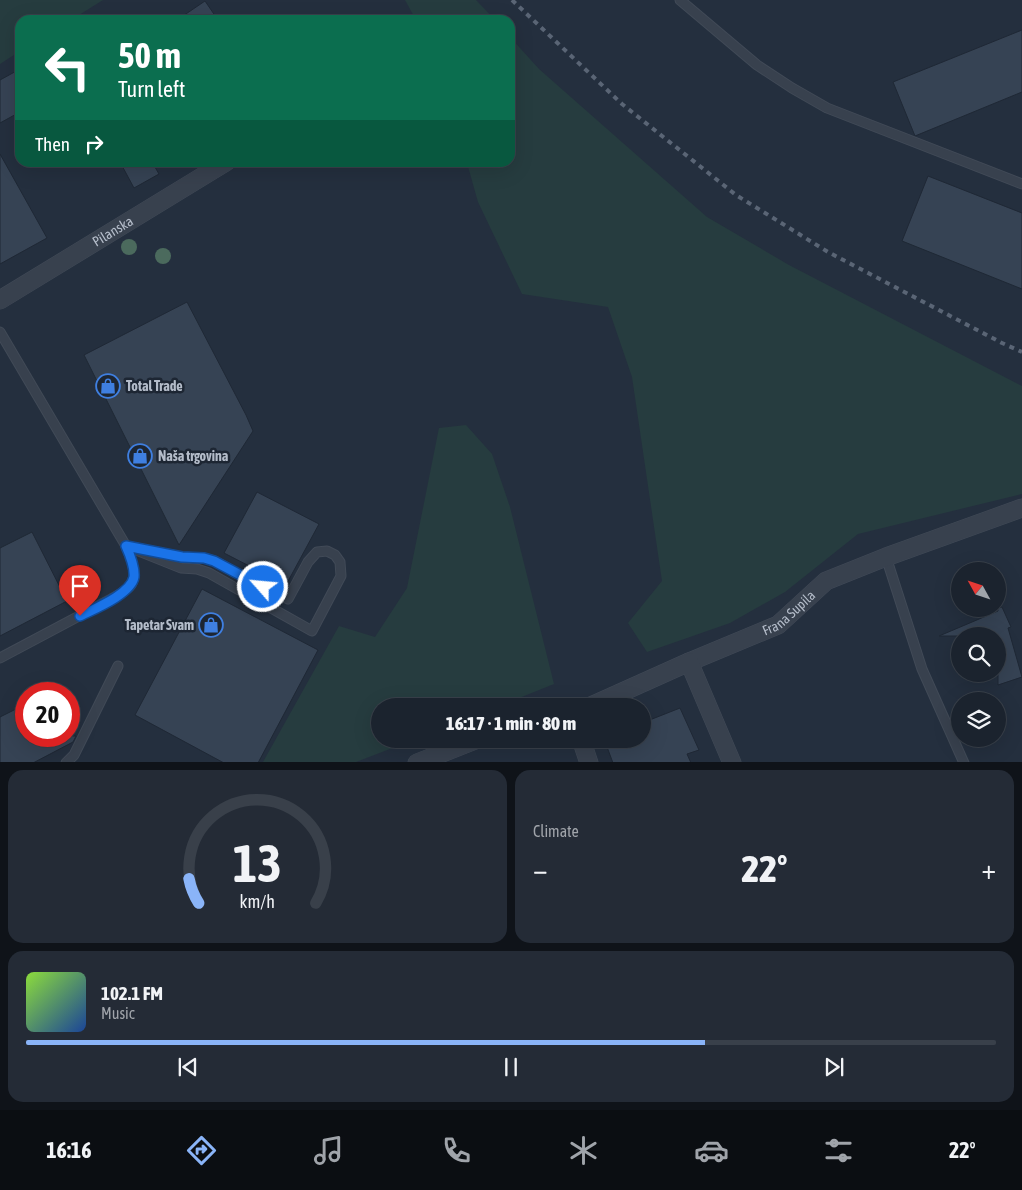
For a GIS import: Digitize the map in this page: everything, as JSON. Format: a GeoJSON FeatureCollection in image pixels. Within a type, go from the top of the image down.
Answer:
{"type":"FeatureCollection","features":[{"type":"Feature","properties":{"kind":"street","name":"Pilanska"},"geometry":{"type":"LineString","coordinates":[[0,300],[218,167]]}},
{"type":"Feature","properties":{"kind":"street","name":"Frana Supila"},"geometry":{"type":"LineString","coordinates":[[610,698],[778,625],[826,581],[886,557],[1022,508]]}},
{"type":"Feature","properties":{"kind":"street"},"geometry":{"type":"LineString","coordinates":[[689,662],[732,762]]}},
{"type":"Feature","properties":{"kind":"street"},"geometry":{"type":"LineString","coordinates":[[416,762],[454,748]]}},
{"type":"Feature","properties":{"kind":"street"},"geometry":{"type":"LineString","coordinates":[[584,748],[589,762]]}},
{"type":"Feature","properties":{"kind":"lane"},"geometry":{"type":"LineString","coordinates":[[680,0],[756,65],[827,108],[1022,184]]}},
{"type":"Feature","properties":{"kind":"lane"},"geometry":{"type":"LineString","coordinates":[[0,332],[126,546],[132,563],[134,577],[131,585],[123,592],[0,658]]}},
{"type":"Feature","properties":{"kind":"lane"},"geometry":{"type":"LineString","coordinates":[[126,546],[214,561],[288,599],[308,562],[317,552],[327,550],[336,555],[340,562],[341,576],[312,631],[209,573],[197,569],[181,568],[126,546]]}},
{"type":"Feature","properties":{"kind":"lane"},"geometry":{"type":"LineString","coordinates":[[886,557],[922,669],[964,762]]}},
{"type":"Feature","properties":{"kind":"lane"},"geometry":{"type":"LineString","coordinates":[[66,762],[74,755],[118,666]]}},
{"type":"Feature","properties":{"kind":"green space"},"geometry":{"type":"Polygon","coordinates":[[[0,0],[103,0],[79,15],[15,15],[15,54],[0,64],[0,0]]]}},
{"type":"Feature","properties":{"kind":"green space"},"geometry":{"type":"Polygon","coordinates":[[[405,0],[476,0],[490,15],[413,15],[405,0]]]}},
{"type":"Feature","properties":{"kind":"green space"},"geometry":{"type":"Polygon","coordinates":[[[515,43],[539,69],[707,217],[789,265],[1022,386],[1022,494],[858,534],[785,592],[730,623],[647,652],[628,623],[662,581],[632,377],[608,307],[522,294],[478,202],[468,167],[515,167],[515,43]]]}},
{"type":"Feature","properties":{"kind":"green space"},"geometry":{"type":"Polygon","coordinates":[[[466,425],[492,454],[510,507],[554,684],[519,698],[371,698],[371,748],[393,748],[356,762],[263,762],[339,626],[375,637],[407,588],[439,428],[466,425]]]}},
{"type":"Feature","properties":{"kind":"building"},"geometry":{"type":"Polygon","coordinates":[[[205,1],[215,15],[184,15],[205,1]]]}},
{"type":"Feature","properties":{"kind":"building"},"geometry":{"type":"Polygon","coordinates":[[[1022,30],[1022,92],[915,136],[893,82],[1022,30]]]}},
{"type":"Feature","properties":{"kind":"building"},"geometry":{"type":"Polygon","coordinates":[[[15,72],[15,115],[0,123],[0,80],[15,72]]]}},
{"type":"Feature","properties":{"kind":"building"},"geometry":{"type":"Polygon","coordinates":[[[0,154],[47,238],[0,264],[0,154]]]}},
{"type":"Feature","properties":{"kind":"building"},"geometry":{"type":"Polygon","coordinates":[[[123,167],[155,167],[159,174],[134,188],[123,167]]]}},
{"type":"Feature","properties":{"kind":"building"},"geometry":{"type":"Polygon","coordinates":[[[928,176],[1022,213],[1022,289],[902,241],[928,176]]]}},
{"type":"Feature","properties":{"kind":"building"},"geometry":{"type":"Polygon","coordinates":[[[187,302],[253,431],[179,545],[84,355],[187,302]]]}},
{"type":"Feature","properties":{"kind":"building"},"geometry":{"type":"Polygon","coordinates":[[[257,492],[319,524],[286,585],[224,553],[257,492]]]}},
{"type":"Feature","properties":{"kind":"building"},"geometry":{"type":"Polygon","coordinates":[[[32,532],[67,601],[0,636],[0,548],[32,532]]]}},
{"type":"Feature","properties":{"kind":"building"},"geometry":{"type":"Polygon","coordinates":[[[202,589],[318,650],[259,762],[222,762],[135,715],[202,589]]]}},
{"type":"Feature","properties":{"kind":"building"},"geometry":{"type":"Polygon","coordinates":[[[1006,616],[1011,627],[1008,628],[1022,677],[998,685],[998,682],[1006,682],[1006,627],[960,627],[981,618],[1006,618],[1006,616]]]}},
{"type":"Feature","properties":{"kind":"building"},"geometry":{"type":"Polygon","coordinates":[[[951,631],[951,636],[939,636],[951,631]]]}},
{"type":"Feature","properties":{"kind":"building"},"geometry":{"type":"Polygon","coordinates":[[[680,708],[699,750],[687,754],[691,762],[613,762],[607,748],[651,748],[651,719],[680,708]]]}},
{"type":"Feature","properties":{"kind":"building"},"geometry":{"type":"Polygon","coordinates":[[[15,710],[15,747],[63,747],[35,762],[0,762],[0,717],[15,710]]]}},
{"type":"Feature","properties":{"kind":"railway"},"geometry":{"type":"LineString","coordinates":[[512,0],[622,104],[736,195],[828,252],[1022,352]]}},
{"type":"Feature","properties":{"kind":"place","name":"Total Trade"},"geometry":{"type":"Point","coordinates":[108,386]}},
{"type":"Feature","properties":{"kind":"place","name":"Naša trgovina"},"geometry":{"type":"Point","coordinates":[140,456]}},
{"type":"Feature","properties":{"kind":"place","name":"Tapetar Svam"},"geometry":{"type":"Point","coordinates":[211,625]}},
{"type":"Feature","properties":{"kind":"route"},"geometry":{"type":"LineString","coordinates":[[80,616],[123,592],[131,585],[134,577],[132,563],[126,546],[182,557],[204,558],[214,561],[263,587]]}}]}
